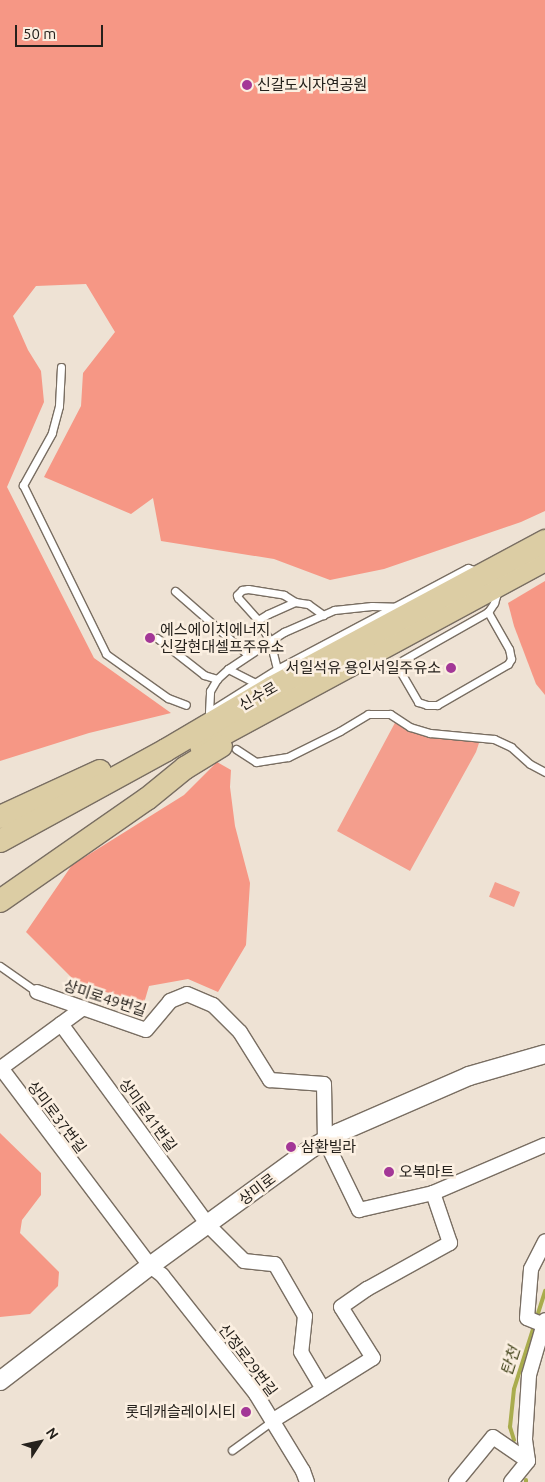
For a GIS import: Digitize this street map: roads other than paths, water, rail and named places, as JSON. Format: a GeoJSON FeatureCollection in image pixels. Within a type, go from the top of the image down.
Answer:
{"type":"FeatureCollection","features":[{"type":"Feature","properties":{"kind":"main road","name":"신수로"},"geometry":{"type":"LineString","coordinates":[[0,853],[116,788],[250,721],[360,661],[492,579],[545,541]]}},
{"type":"Feature","properties":{"kind":"main road","name":"신수로"},"geometry":{"type":"LineString","coordinates":[[0,841],[160,753],[274,687],[492,579],[545,560]]}},
{"type":"Feature","properties":{"kind":"main road"},"geometry":{"type":"LineString","coordinates":[[0,901],[147,798],[186,768],[230,740],[250,721]]}},
{"type":"Feature","properties":{"kind":"main road"},"geometry":{"type":"LineString","coordinates":[[0,817],[130,759],[160,753]]}},
{"type":"Feature","properties":{"kind":"street","name":"상미로49번길"},"geometry":{"type":"LineString","coordinates":[[37,992],[146,1030],[170,1001],[187,994],[213,1005],[240,1032],[270,1080],[324,1084],[325,1140]]}},
{"type":"Feature","properties":{"kind":"street","name":"상미로37번길"},"geometry":{"type":"LineString","coordinates":[[83,1008],[0,1068],[150,1266]]}},
{"type":"Feature","properties":{"kind":"street","name":"상미로41번길"},"geometry":{"type":"LineString","coordinates":[[62,1024],[208,1225],[244,1262],[275,1264],[305,1316],[301,1352],[322,1389]]}},
{"type":"Feature","properties":{"kind":"street","name":"상미로"},"geometry":{"type":"LineString","coordinates":[[0,1382],[150,1266],[325,1140],[469,1076],[545,1054]]}},
{"type":"Feature","properties":{"kind":"street"},"geometry":{"type":"LineString","coordinates":[[325,1140],[359,1210],[433,1193],[545,1145]]}},
{"type":"Feature","properties":{"kind":"street"},"geometry":{"type":"LineString","coordinates":[[272,1421],[373,1358],[341,1307],[367,1289],[450,1242],[433,1193]]}},
{"type":"Feature","properties":{"kind":"street"},"geometry":{"type":"LineString","coordinates":[[511,1482],[528,1461],[525,1439],[529,1375],[544,1322],[528,1318],[531,1269],[545,1241]]}},
{"type":"Feature","properties":{"kind":"street","name":"신정로29번길"},"geometry":{"type":"LineString","coordinates":[[150,1266],[162,1275],[256,1394],[308,1482]]}},
{"type":"Feature","properties":{"kind":"street"},"geometry":{"type":"LineString","coordinates":[[456,1482],[493,1437],[528,1461]]}},
{"type":"Feature","properties":{"kind":"lane"},"geometry":{"type":"LineString","coordinates":[[61,367],[59,406],[52,433],[23,485],[106,654],[168,698],[186,706]]}},
{"type":"Feature","properties":{"kind":"lane"},"geometry":{"type":"LineString","coordinates":[[360,661],[381,668],[396,664],[488,612],[494,603],[492,579],[468,568],[395,607],[277,669],[206,714],[210,691],[217,679],[228,669],[284,632],[334,610],[372,606],[395,607]]}},
{"type":"Feature","properties":{"kind":"lane"},"geometry":{"type":"LineString","coordinates":[[277,669],[270,641],[258,620],[238,598],[242,590],[248,589],[284,595],[295,602],[308,604],[323,615]]}},
{"type":"Feature","properties":{"kind":"lane"},"geometry":{"type":"LineString","coordinates":[[175,590],[248,655]]}},
{"type":"Feature","properties":{"kind":"lane"},"geometry":{"type":"LineString","coordinates":[[258,620],[295,602]]}},
{"type":"Feature","properties":{"kind":"lane"},"geometry":{"type":"LineString","coordinates":[[396,664],[418,702],[437,705],[508,664],[512,659],[509,648],[488,612]]}},
{"type":"Feature","properties":{"kind":"lane"},"geometry":{"type":"LineString","coordinates":[[157,638],[204,675],[217,679]]}},
{"type":"Feature","properties":{"kind":"lane"},"geometry":{"type":"LineString","coordinates":[[228,669],[255,683]]}},
{"type":"Feature","properties":{"kind":"lane"},"geometry":{"type":"LineString","coordinates":[[236,749],[256,762],[288,757],[340,731],[368,714],[390,714],[410,727],[430,733],[494,739],[511,748],[530,764],[545,772]]}},
{"type":"Feature","properties":{"kind":"lane"},"geometry":{"type":"LineString","coordinates":[[160,753],[184,730]]}},
{"type":"Feature","properties":{"kind":"lane"},"geometry":{"type":"LineString","coordinates":[[0,966],[37,992]]}},
{"type":"Feature","properties":{"kind":"lane"},"geometry":{"type":"LineString","coordinates":[[232,1450],[272,1421]]}},
{"type":"Feature","properties":{"kind":"waterway","name":"탄천"},"geometry":{"type":"LineString","coordinates":[[514,1440],[510,1427],[514,1389],[545,1291]]}},
{"type":"Feature","properties":{"kind":"place","name":"신갈도시자연공원"},"geometry":{"type":"Point","coordinates":[247,85]}},
{"type":"Feature","properties":{"kind":"place","name":"에스에이치에너지 신갈현대셀프주유소"},"geometry":{"type":"Point","coordinates":[150,638]}},
{"type":"Feature","properties":{"kind":"place","name":"서일석유 용인서일주유소"},"geometry":{"type":"Point","coordinates":[451,668]}},
{"type":"Feature","properties":{"kind":"place","name":"삼환빌라"},"geometry":{"type":"Point","coordinates":[291,1147]}},
{"type":"Feature","properties":{"kind":"place","name":"오복마트"},"geometry":{"type":"Point","coordinates":[389,1172]}},
{"type":"Feature","properties":{"kind":"place","name":"롯데캐슬레이시티"},"geometry":{"type":"Point","coordinates":[246,1412]}}]}
